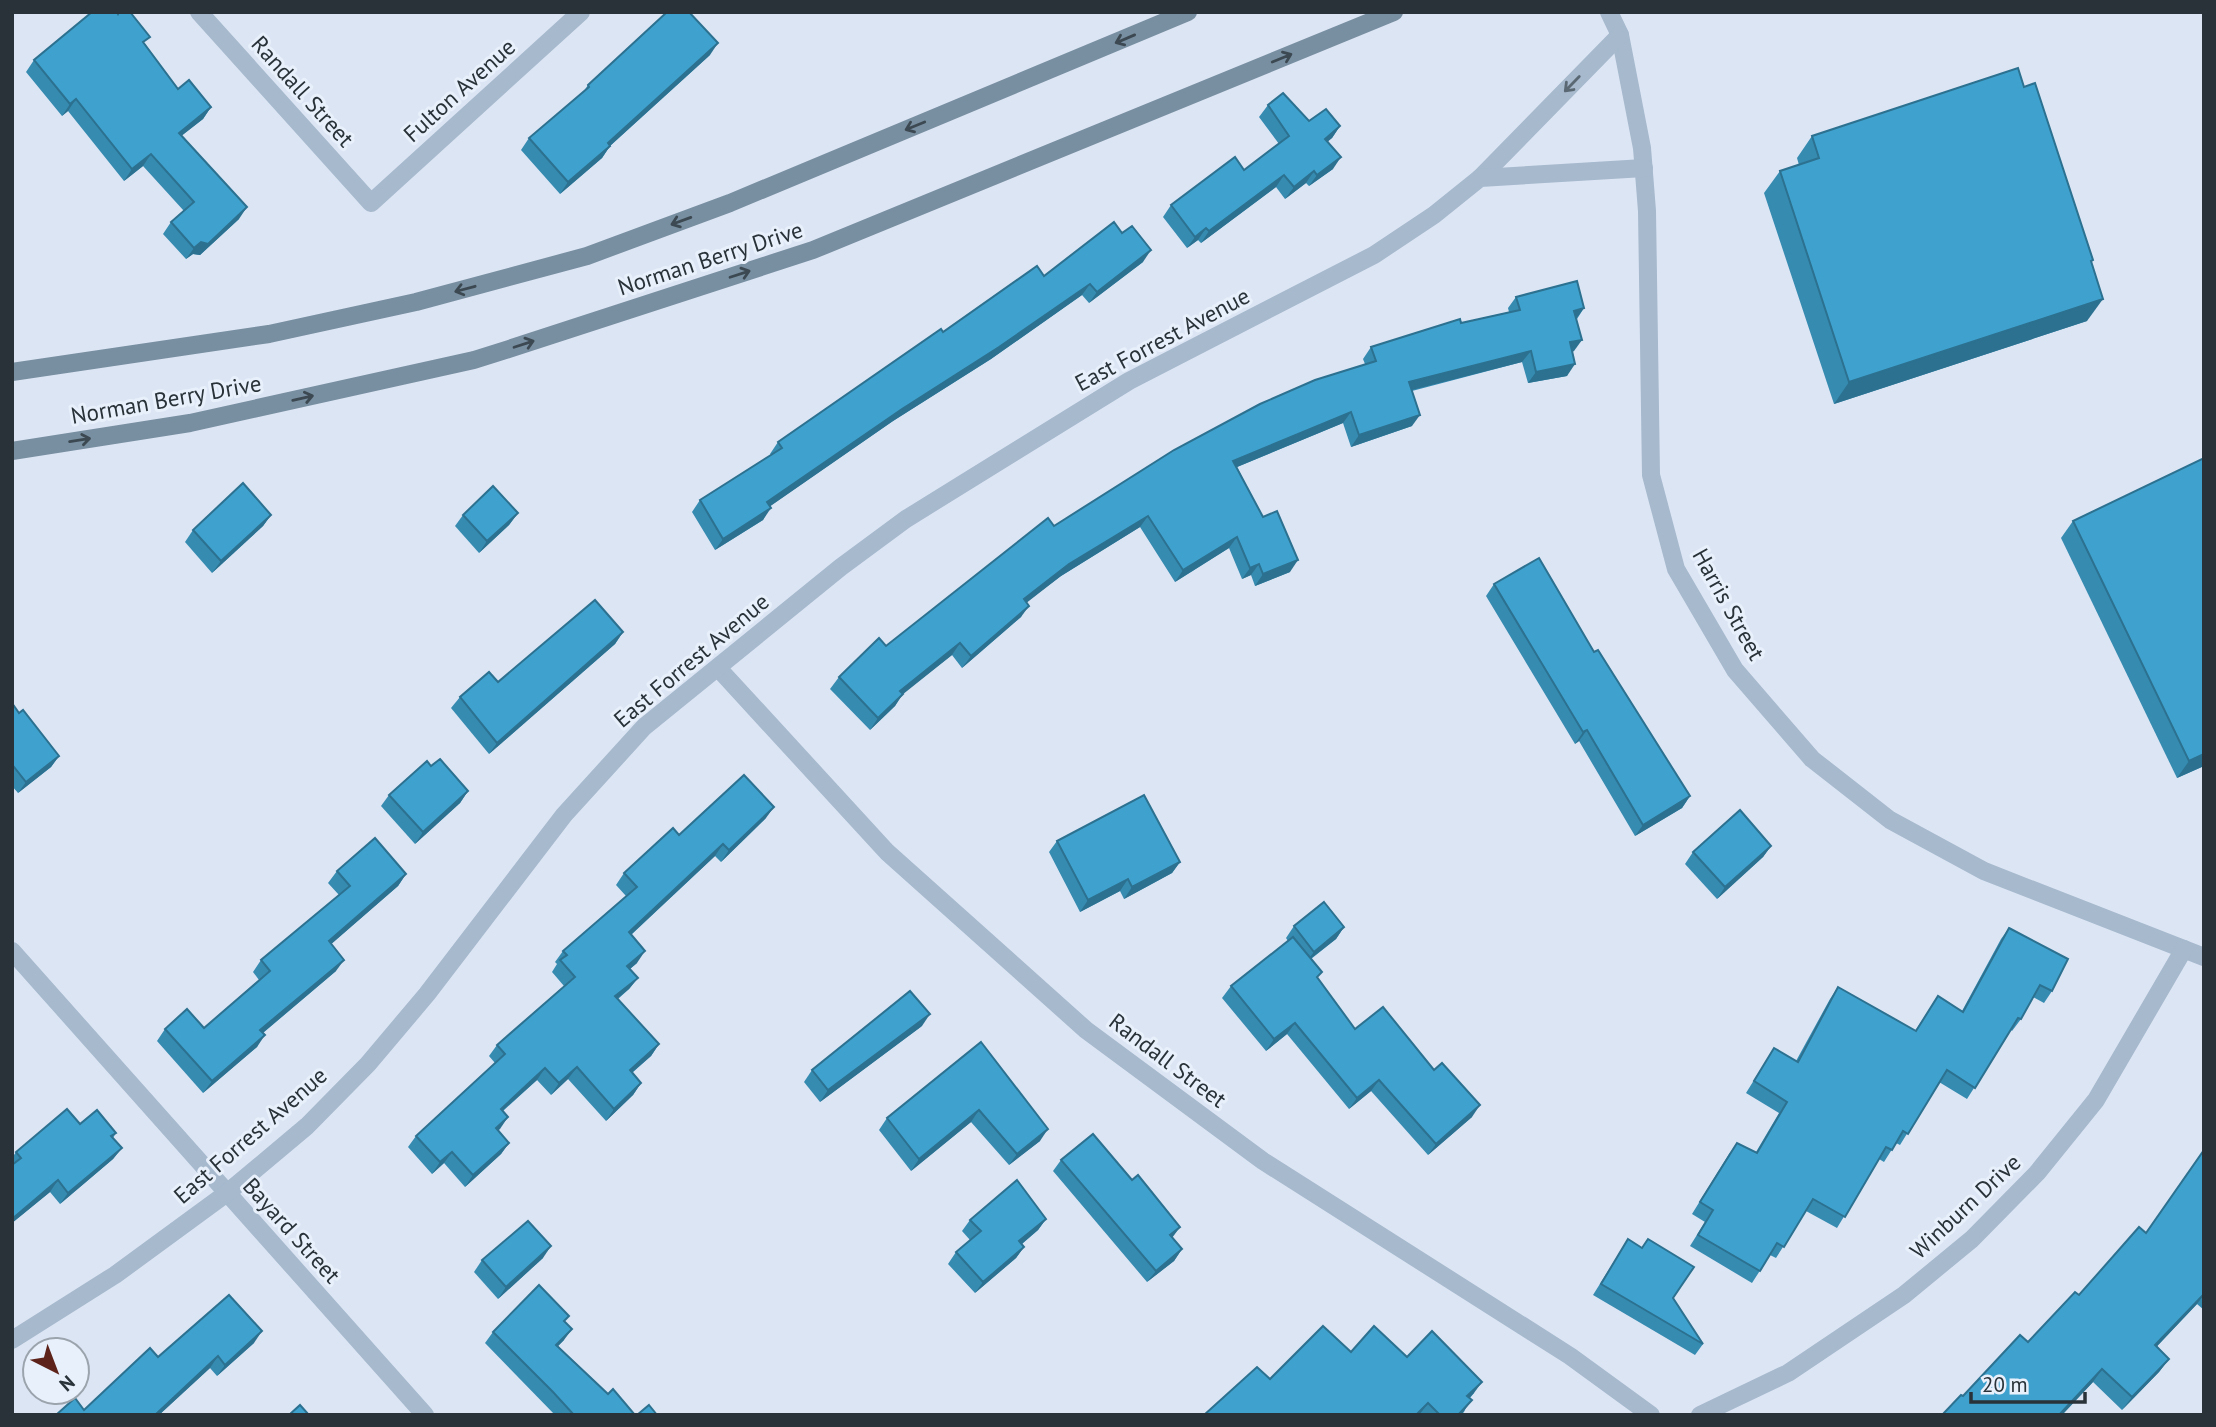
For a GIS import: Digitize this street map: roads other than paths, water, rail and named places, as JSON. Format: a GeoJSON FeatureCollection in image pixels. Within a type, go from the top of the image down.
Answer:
{"type":"FeatureCollection","features":[{"type":"Feature","properties":{"kind":"main road","name":"Norman Berry Drive"},"geometry":{"type":"LineString","coordinates":[[12,372],[269,334],[416,302],[587,256],[730,204],[1188,12]]}},
{"type":"Feature","properties":{"kind":"main road","name":"Norman Berry Drive"},"geometry":{"type":"LineString","coordinates":[[12,451],[190,423],[474,360],[813,250],[1394,12]]}},
{"type":"Feature","properties":{"kind":"street","name":"Randall Street"},"geometry":{"type":"LineString","coordinates":[[199,12],[371,203]]}},
{"type":"Feature","properties":{"kind":"street","name":"Fulton Avenue"},"geometry":{"type":"LineString","coordinates":[[371,203],[581,12]]}},
{"type":"Feature","properties":{"kind":"street","name":"Harris Street"},"geometry":{"type":"LineString","coordinates":[[1609,12],[1620,35],[1634,99],[1644,168],[1651,475],[1676,569],[1735,670],[1812,759],[1890,820],[1984,871],[2204,957]]}},
{"type":"Feature","properties":{"kind":"street","name":"East Forrest Avenue"},"geometry":{"type":"LineString","coordinates":[[12,1340],[115,1275],[227,1193],[307,1126],[368,1064],[564,815],[644,727],[841,567],[906,519],[1129,381],[1374,255],[1434,215],[1480,177],[1620,35]]}},
{"type":"Feature","properties":{"kind":"street"},"geometry":{"type":"LineString","coordinates":[[1480,177],[1644,168]]}},
{"type":"Feature","properties":{"kind":"street","name":"Randall Street"},"geometry":{"type":"LineString","coordinates":[[718,668],[887,852],[1086,1030],[1264,1161],[1570,1356],[1651,1415]]}},
{"type":"Feature","properties":{"kind":"street","name":"Winburn Drive"},"geometry":{"type":"LineString","coordinates":[[1700,1415],[1788,1373],[1904,1295],[1972,1240],[2037,1173],[2096,1100],[2184,949]]}},
{"type":"Feature","properties":{"kind":"street","name":"Bayard Street"},"geometry":{"type":"LineString","coordinates":[[12,951],[425,1415]]}}]}
